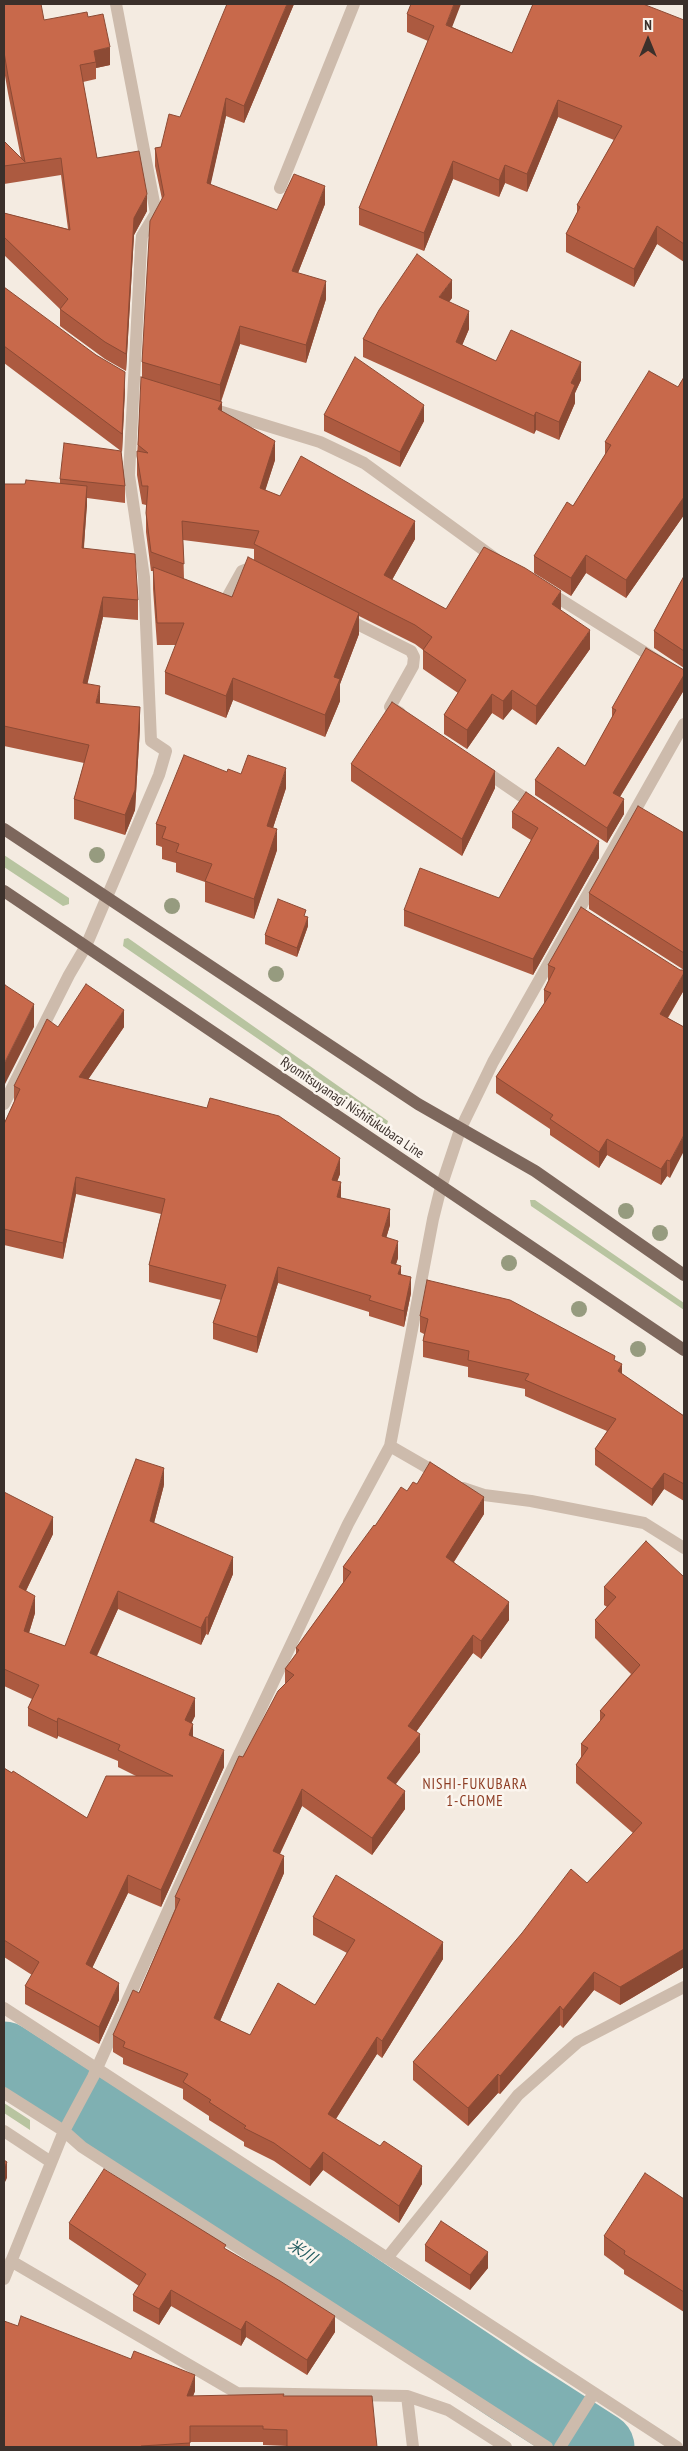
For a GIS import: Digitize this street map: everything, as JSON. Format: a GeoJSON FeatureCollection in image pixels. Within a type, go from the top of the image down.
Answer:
{"type":"FeatureCollection","features":[{"type":"Feature","properties":{"kind":"main road"},"geometry":{"type":"LineString","coordinates":[[4,829],[460,1130],[535,1171],[684,1275]]}},
{"type":"Feature","properties":{"kind":"main road","name":"Ryomitsuyanagi Nishifukubara Line"},"geometry":{"type":"LineString","coordinates":[[4,891],[684,1350]]}},
{"type":"Feature","properties":{"kind":"street"},"geometry":{"type":"LineString","coordinates":[[4,1104],[69,975],[86,946],[159,775],[166,751],[151,741],[144,577],[129,475],[138,387],[140,246],[142,236],[156,213],[116,4]]}},
{"type":"Feature","properties":{"kind":"street"},"geometry":{"type":"LineString","coordinates":[[280,188],[354,4]]}},
{"type":"Feature","properties":{"kind":"street"},"geometry":{"type":"LineString","coordinates":[[117,376],[138,387]]}},
{"type":"Feature","properties":{"kind":"street"},"geometry":{"type":"LineString","coordinates":[[199,405],[320,442],[364,463],[483,551],[508,567]]}},
{"type":"Feature","properties":{"kind":"street"},"geometry":{"type":"LineString","coordinates":[[205,598],[223,605],[239,576],[247,569],[270,580]]}},
{"type":"Feature","properties":{"kind":"street"},"geometry":{"type":"LineString","coordinates":[[144,577],[161,583]]}},
{"type":"Feature","properties":{"kind":"street"},"geometry":{"type":"LineString","coordinates":[[534,582],[684,677]]}},
{"type":"Feature","properties":{"kind":"street"},"geometry":{"type":"LineString","coordinates":[[332,611],[410,651],[414,657],[413,666],[390,707],[406,718]]}},
{"type":"Feature","properties":{"kind":"street"},"geometry":{"type":"LineString","coordinates":[[4,2279],[51,2162],[95,2073],[267,1693],[348,1524],[390,1446],[441,1187],[460,1130],[492,1062],[582,915],[606,853],[684,724]]}},
{"type":"Feature","properties":{"kind":"street"},"geometry":{"type":"LineString","coordinates":[[472,762],[545,811]]}},
{"type":"Feature","properties":{"kind":"street"},"geometry":{"type":"LineString","coordinates":[[390,1446],[459,1487],[484,1496],[532,1500],[644,1523],[684,1548]]}},
{"type":"Feature","properties":{"kind":"street"},"geometry":{"type":"LineString","coordinates":[[387,2258],[518,2095],[578,2042],[684,1987]]}},
{"type":"Feature","properties":{"kind":"street"},"geometry":{"type":"LineString","coordinates":[[4,2008],[95,2073],[387,2258],[677,2447]]}},
{"type":"Feature","properties":{"kind":"street"},"geometry":{"type":"LineString","coordinates":[[4,2093],[67,2128],[82,2147],[547,2447]]}},
{"type":"Feature","properties":{"kind":"street"},"geometry":{"type":"LineString","coordinates":[[4,2131],[51,2162]]}},
{"type":"Feature","properties":{"kind":"street"},"geometry":{"type":"LineString","coordinates":[[11,2261],[237,2393],[407,2396],[448,2410],[506,2447]]}},
{"type":"Feature","properties":{"kind":"street"},"geometry":{"type":"LineString","coordinates":[[560,2447],[594,2393]]}},
{"type":"Feature","properties":{"kind":"street"},"geometry":{"type":"LineString","coordinates":[[407,2396],[413,2447]]}},
{"type":"Feature","properties":{"kind":"green space"},"geometry":{"type":"Polygon","coordinates":[[[4,855],[69,898],[69,904],[63,906],[4,867],[4,855]]]}},
{"type":"Feature","properties":{"kind":"green space"},"geometry":{"type":"Polygon","coordinates":[[[128,938],[388,1121],[387,1124],[382,1124],[123,946],[124,939],[128,938]]]}},
{"type":"Feature","properties":{"kind":"green space"},"geometry":{"type":"Polygon","coordinates":[[[530,1200],[535,1200],[684,1303],[684,1310],[531,1206],[530,1200]]]}},
{"type":"Feature","properties":{"kind":"green space"},"geometry":{"type":"Polygon","coordinates":[[[4,2103],[30,2120],[30,2130],[4,2113],[4,2103]]]}},
{"type":"Feature","properties":{"kind":"building"},"geometry":{"type":"Polygon","coordinates":[[[4,4],[41,4],[44,20],[87,12],[88,17],[103,14],[110,47],[94,51],[96,62],[80,65],[97,158],[139,151],[147,194],[134,218],[126,354],[105,342],[60,309],[68,299],[4,237],[4,213],[70,230],[61,158],[4,166],[4,141],[25,162],[4,52],[4,4]]]}},
{"type":"Feature","properties":{"kind":"building"},"geometry":{"type":"Polygon","coordinates":[[[227,4],[287,4],[244,106],[226,98],[207,183],[277,210],[294,174],[325,186],[292,271],[326,281],[306,345],[240,326],[220,385],[142,362],[150,221],[164,195],[155,148],[161,147],[169,114],[180,117],[227,4]]]}},
{"type":"Feature","properties":{"kind":"building"},"geometry":{"type":"Polygon","coordinates":[[[411,4],[454,4],[446,25],[512,53],[533,4],[643,4],[684,20],[684,244],[657,226],[634,269],[566,234],[580,207],[577,205],[622,126],[558,100],[527,174],[505,165],[499,180],[453,161],[424,233],[359,208],[434,26],[407,14],[411,4]]]}},
{"type":"Feature","properties":{"kind":"building"},"geometry":{"type":"Polygon","coordinates":[[[417,254],[452,280],[439,297],[469,311],[456,342],[496,361],[511,330],[581,362],[571,383],[575,385],[559,422],[536,412],[534,416],[363,339],[379,310],[417,254]]]}},
{"type":"Feature","properties":{"kind":"building"},"geometry":{"type":"Polygon","coordinates":[[[4,287],[96,355],[125,372],[122,434],[4,346],[4,287]]]}},
{"type":"Feature","properties":{"kind":"building"},"geometry":{"type":"Polygon","coordinates":[[[355,357],[424,405],[400,452],[324,415],[355,357]]]}},
{"type":"Feature","properties":{"kind":"building"},"geometry":{"type":"Polygon","coordinates":[[[649,371],[678,387],[684,377],[684,497],[626,580],[586,555],[571,578],[534,556],[567,502],[573,506],[611,445],[605,442],[649,371]]]}},
{"type":"Feature","properties":{"kind":"building"},"geometry":{"type":"Polygon","coordinates":[[[141,377],[222,402],[218,409],[275,441],[260,488],[280,496],[301,456],[415,521],[384,575],[446,609],[484,547],[525,568],[561,591],[552,604],[590,630],[536,706],[512,690],[503,701],[492,694],[467,730],[444,715],[466,680],[423,650],[432,637],[415,625],[254,544],[259,531],[182,521],[184,564],[151,552],[146,513],[148,486],[142,486],[137,456],[137,451],[148,453],[138,445],[141,377]]]}},
{"type":"Feature","properties":{"kind":"building"},"geometry":{"type":"Polygon","coordinates":[[[64,443],[121,451],[125,486],[60,479],[64,443]]]}},
{"type":"Feature","properties":{"kind":"building"},"geometry":{"type":"Polygon","coordinates":[[[26,480],[87,486],[82,548],[135,554],[138,600],[103,597],[83,683],[100,686],[96,703],[140,707],[135,790],[125,815],[74,799],[89,745],[4,726],[4,484],[25,484],[26,480]]]}},
{"type":"Feature","properties":{"kind":"building"},"geometry":{"type":"Polygon","coordinates":[[[248,557],[359,613],[334,677],[340,679],[325,715],[233,678],[226,696],[165,672],[184,623],[157,623],[153,567],[232,597],[248,557]]]}},
{"type":"Feature","properties":{"kind":"building"},"geometry":{"type":"Polygon","coordinates":[[[684,576],[684,651],[654,631],[684,576]]]}},
{"type":"Feature","properties":{"kind":"building"},"geometry":{"type":"Polygon","coordinates":[[[646,648],[684,670],[684,675],[613,793],[624,799],[607,828],[535,780],[558,747],[585,766],[616,710],[612,708],[646,648]]]}},
{"type":"Feature","properties":{"kind":"building"},"geometry":{"type":"Polygon","coordinates":[[[392,702],[495,771],[462,839],[351,764],[392,702]]]}},
{"type":"Feature","properties":{"kind":"building"},"geometry":{"type":"Polygon","coordinates":[[[184,755],[227,772],[228,769],[241,774],[248,755],[286,768],[267,826],[277,829],[254,899],[205,881],[212,864],[176,852],[179,844],[162,838],[166,827],[156,824],[184,755]]]}},
{"type":"Feature","properties":{"kind":"building"},"geometry":{"type":"Polygon","coordinates":[[[526,792],[599,841],[533,959],[404,910],[420,868],[499,898],[538,828],[512,812],[526,792]]]}},
{"type":"Feature","properties":{"kind":"building"},"geometry":{"type":"Polygon","coordinates":[[[638,806],[684,833],[684,953],[589,893],[638,806]]]}},
{"type":"Feature","properties":{"kind":"building"},"geometry":{"type":"Polygon","coordinates":[[[278,899],[306,910],[304,916],[308,917],[297,948],[265,935],[278,899]]]}},
{"type":"Feature","properties":{"kind":"building"},"geometry":{"type":"Polygon","coordinates":[[[581,907],[680,970],[684,970],[660,1014],[684,1027],[684,1135],[670,1161],[667,1160],[661,1169],[607,1139],[599,1152],[550,1119],[553,1115],[496,1077],[551,993],[544,990],[555,968],[548,965],[581,907]]]}},
{"type":"Feature","properties":{"kind":"building"},"geometry":{"type":"Polygon","coordinates":[[[86,984],[124,1010],[79,1077],[207,1108],[210,1098],[279,1116],[340,1158],[332,1180],[341,1182],[337,1197],[390,1209],[382,1236],[398,1241],[391,1263],[401,1266],[398,1274],[411,1277],[404,1311],[369,1300],[371,1296],[278,1267],[257,1337],[213,1323],[226,1285],[149,1265],[165,1199],[76,1177],[63,1243],[4,1229],[4,1124],[20,1089],[14,1086],[47,1019],[58,1027],[86,984]]]}},
{"type":"Feature","properties":{"kind":"building"},"geometry":{"type":"Polygon","coordinates":[[[4,986],[34,1004],[4,1064],[4,986]]]}},
{"type":"Feature","properties":{"kind":"building"},"geometry":{"type":"Polygon","coordinates":[[[427,1280],[510,1300],[615,1356],[614,1360],[622,1364],[618,1371],[684,1416],[684,1484],[664,1473],[652,1489],[595,1449],[616,1419],[525,1380],[529,1374],[468,1360],[469,1351],[423,1341],[428,1319],[420,1316],[427,1280]]]}},
{"type":"Feature","properties":{"kind":"building"},"geometry":{"type":"Polygon","coordinates":[[[136,1459],[164,1468],[150,1521],[233,1557],[208,1617],[206,1617],[201,1628],[118,1591],[90,1653],[195,1698],[185,1720],[193,1724],[189,1735],[224,1750],[161,1890],[128,1875],[86,1964],[119,1983],[99,2027],[25,1986],[39,1962],[4,1940],[4,1768],[12,1773],[13,1771],[87,1818],[106,1776],[173,1776],[118,1750],[120,1745],[58,1718],[57,1722],[28,1708],[39,1685],[4,1669],[4,1492],[53,1517],[19,1587],[35,1596],[24,1631],[65,1646],[136,1459]]]}},
{"type":"Feature","properties":{"kind":"building"},"geometry":{"type":"Polygon","coordinates":[[[430,1462],[484,1497],[446,1557],[509,1602],[481,1641],[473,1635],[408,1726],[420,1734],[387,1778],[405,1791],[372,1838],[302,1789],[273,1851],[284,1856],[214,2018],[250,2035],[278,1983],[315,2005],[355,1940],[313,1917],[336,1875],[443,1942],[382,2041],[377,2037],[328,2114],[380,2146],[384,2141],[422,2166],[399,2206],[323,2152],[310,2169],[274,2143],[244,2128],[246,2126],[209,2102],[211,2100],[183,2082],[188,2074],[123,2047],[125,2042],[113,2035],[133,1990],[139,1993],[180,1899],[175,1897],[239,1756],[243,1757],[278,1691],[294,1675],[285,1669],[299,1650],[296,1648],[351,1572],[343,1567],[375,1526],[401,1487],[407,1491],[413,1482],[417,1484],[430,1462]]]}},
{"type":"Feature","properties":{"kind":"building"},"geometry":{"type":"Polygon","coordinates":[[[646,1541],[684,1577],[684,1949],[620,1987],[594,1972],[563,2010],[560,2006],[500,2076],[498,2074],[468,2108],[413,2062],[522,1933],[571,1869],[587,1883],[642,1823],[576,1765],[588,1748],[581,1744],[605,1715],[600,1711],[640,1665],[595,1620],[616,1597],[604,1587],[646,1541]]]}},
{"type":"Feature","properties":{"kind":"building"},"geometry":{"type":"Polygon","coordinates":[[[104,2169],[226,2245],[224,2248],[335,2316],[307,2360],[246,2321],[241,2330],[171,2290],[159,2309],[133,2295],[146,2274],[69,2223],[104,2169]]]}},
{"type":"Feature","properties":{"kind":"building"},"geometry":{"type":"Polygon","coordinates":[[[645,2173],[684,2199],[684,2292],[624,2254],[625,2251],[604,2236],[645,2173]]]}},
{"type":"Feature","properties":{"kind":"building"},"geometry":{"type":"Polygon","coordinates":[[[441,2221],[488,2252],[470,2275],[425,2245],[441,2221]]]}},
{"type":"Feature","properties":{"kind":"building"},"geometry":{"type":"Polygon","coordinates":[[[21,2316],[131,2359],[134,2351],[195,2375],[187,2396],[284,2394],[283,2396],[372,2396],[377,2447],[287,2447],[287,2430],[263,2429],[263,2426],[190,2426],[190,2443],[140,2447],[4,2447],[4,2321],[18,2326],[21,2316]]]}},
{"type":"Feature","properties":{"kind":"waterway","name":"米川"},"geometry":{"type":"LineString","coordinates":[[4,2056],[244,2211],[508,2388],[600,2447]]}},
{"type":"Feature","properties":{"kind":"district","name":"NISHI-FUKUBARA 1-CHOME"},"geometry":{"type":"Point","coordinates":[475,1794]}}]}
